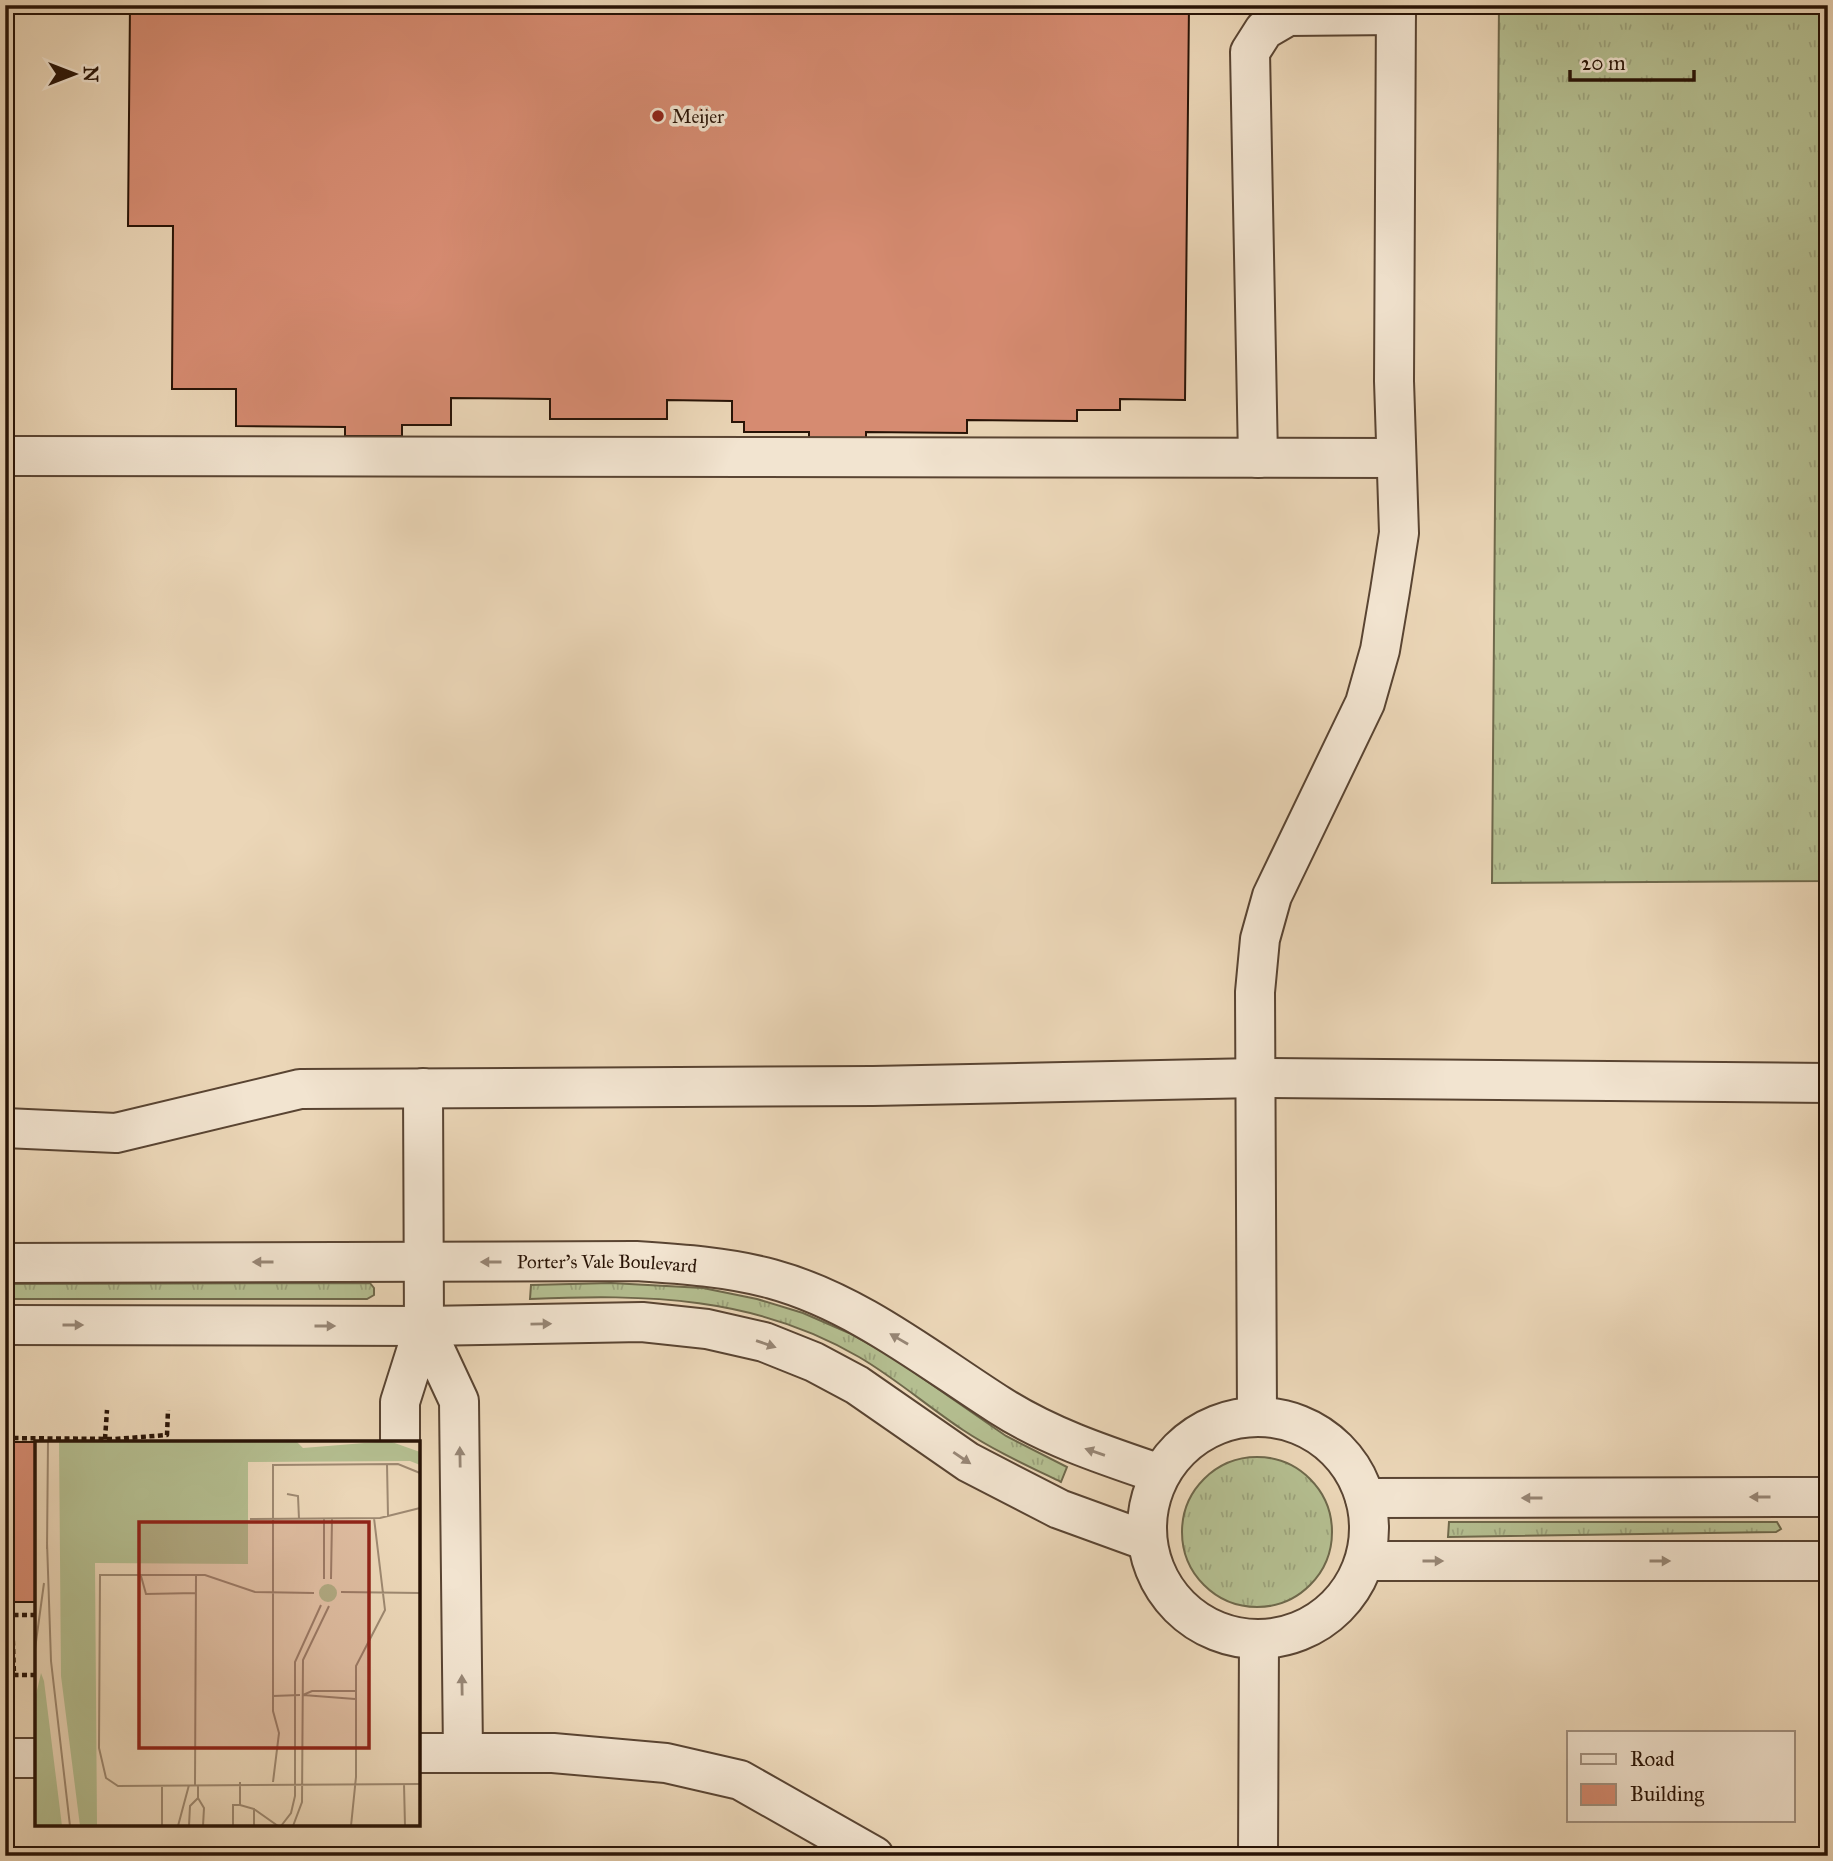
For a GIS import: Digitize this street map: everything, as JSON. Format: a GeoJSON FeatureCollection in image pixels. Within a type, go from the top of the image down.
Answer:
{"type":"FeatureCollection","features":[{"type":"Feature","properties":{"kind":"street"},"geometry":{"type":"LineString","coordinates":[[1257,1416],[1255,992],[1261,939],[1272,896],[1365,703],[1377,663],[1399,533],[1396,458],[1396,10],[1287,16],[1264,30],[1250,52],[1258,458]]}},
{"type":"Feature","properties":{"kind":"street"},"geometry":{"type":"LineString","coordinates":[[5,456],[1396,458]]}},
{"type":"Feature","properties":{"kind":"street"},"geometry":{"type":"LineString","coordinates":[[5,1128],[116,1133],[300,1089],[873,1086],[1256,1078],[1828,1083]]}},
{"type":"Feature","properties":{"kind":"street"},"geometry":{"type":"LineString","coordinates":[[400,1441],[400,1402],[424,1326],[423,1088]]}},
{"type":"Feature","properties":{"kind":"street","name":"Porter's Vale Boulevard"},"geometry":{"type":"LineString","coordinates":[[5,1263],[635,1261],[697,1265],[773,1279],[842,1306],[925,1355],[1001,1406],[1064,1441],[1160,1475]]}},
{"type":"Feature","properties":{"kind":"street"},"geometry":{"type":"LineString","coordinates":[[5,1325],[424,1326],[642,1322],[708,1329],[764,1342],[857,1385],[968,1462],[1059,1509],[1147,1541]]}},
{"type":"Feature","properties":{"kind":"street"},"geometry":{"type":"LineString","coordinates":[[424,1326],[459,1401],[463,1753]]}},
{"type":"Feature","properties":{"kind":"street"},"geometry":{"type":"LineString","coordinates":[[1257,1416],[1301,1425],[1334,1446],[1349,1463],[1365,1499],[1369,1522],[1364,1561],[1352,1588],[1326,1616],[1297,1633],[1259,1640],[1217,1632],[1184,1612],[1158,1578],[1147,1541],[1147,1511],[1160,1475],[1197,1435],[1220,1423],[1257,1416]]}},
{"type":"Feature","properties":{"kind":"street"},"geometry":{"type":"LineString","coordinates":[[1365,1499],[1828,1497]]}},
{"type":"Feature","properties":{"kind":"street"},"geometry":{"type":"LineString","coordinates":[[1364,1561],[1828,1561]]}},
{"type":"Feature","properties":{"kind":"street"},"geometry":{"type":"LineString","coordinates":[[1258,1856],[1259,1640]]}},
{"type":"Feature","properties":{"kind":"street"},"geometry":{"type":"LineString","coordinates":[[420,1754],[554,1753],[666,1763],[740,1780],[874,1856]]}},
{"type":"Feature","properties":{"kind":"street"},"geometry":{"type":"LineString","coordinates":[[5,1758],[35,1758]]}},
{"type":"Feature","properties":{"kind":"path"},"geometry":{"type":"LineString","coordinates":[[105,1439],[107,1410]]}},
{"type":"Feature","properties":{"kind":"path"},"geometry":{"type":"LineString","coordinates":[[5,1438],[115,1441],[167,1435],[168,1410]]}},
{"type":"Feature","properties":{"kind":"path"},"geometry":{"type":"LineString","coordinates":[[5,1615],[35,1615]]}},
{"type":"Feature","properties":{"kind":"path"},"geometry":{"type":"LineString","coordinates":[[12,1615],[14,1675]]}},
{"type":"Feature","properties":{"kind":"path"},"geometry":{"type":"LineString","coordinates":[[5,1675],[35,1675]]}},
{"type":"Feature","properties":{"kind":"green space"},"geometry":{"type":"Polygon","coordinates":[[[1499,5],[1828,5],[1828,881],[1492,883],[1499,5]]]}},
{"type":"Feature","properties":{"kind":"green space"},"geometry":{"type":"Polygon","coordinates":[[[370,1283],[374,1288],[374,1295],[367,1299],[5,1299],[5,1284],[370,1283]]]}},
{"type":"Feature","properties":{"kind":"green space"},"geometry":{"type":"Polygon","coordinates":[[[611,1283],[703,1288],[757,1299],[803,1313],[849,1333],[892,1357],[1006,1436],[1067,1467],[1061,1482],[974,1437],[859,1357],[820,1337],[780,1322],[699,1303],[658,1299],[530,1299],[531,1285],[611,1283]]]}},
{"type":"Feature","properties":{"kind":"green space"},"geometry":{"type":"Polygon","coordinates":[[[1257,1457],[1286,1463],[1310,1479],[1326,1503],[1332,1532],[1326,1561],[1310,1585],[1286,1601],[1257,1607],[1228,1601],[1204,1585],[1188,1561],[1182,1532],[1188,1503],[1204,1479],[1228,1463],[1257,1457]]]}},
{"type":"Feature","properties":{"kind":"green space"},"geometry":{"type":"Polygon","coordinates":[[[1449,1522],[1777,1522],[1781,1529],[1776,1532],[1448,1537],[1449,1522]]]}},
{"type":"Feature","properties":{"kind":"building","name":"Meijer"},"geometry":{"type":"Polygon","coordinates":[[[130,5],[1189,5],[1185,400],[1120,399],[1120,410],[1077,410],[1077,421],[967,420],[967,433],[866,432],[866,444],[809,444],[809,432],[744,432],[744,422],[732,422],[732,401],[667,400],[667,419],[550,419],[550,399],[451,398],[451,425],[402,425],[402,436],[345,436],[345,427],[236,426],[236,389],[172,389],[173,226],[128,226],[130,5]]]}},
{"type":"Feature","properties":{"kind":"building"},"geometry":{"type":"Polygon","coordinates":[[[5,1442],[35,1442],[35,1602],[5,1602],[5,1442]]]}},
{"type":"Feature","properties":{"kind":"place","name":"Meijer"},"geometry":{"type":"Point","coordinates":[658,116]}}]}
